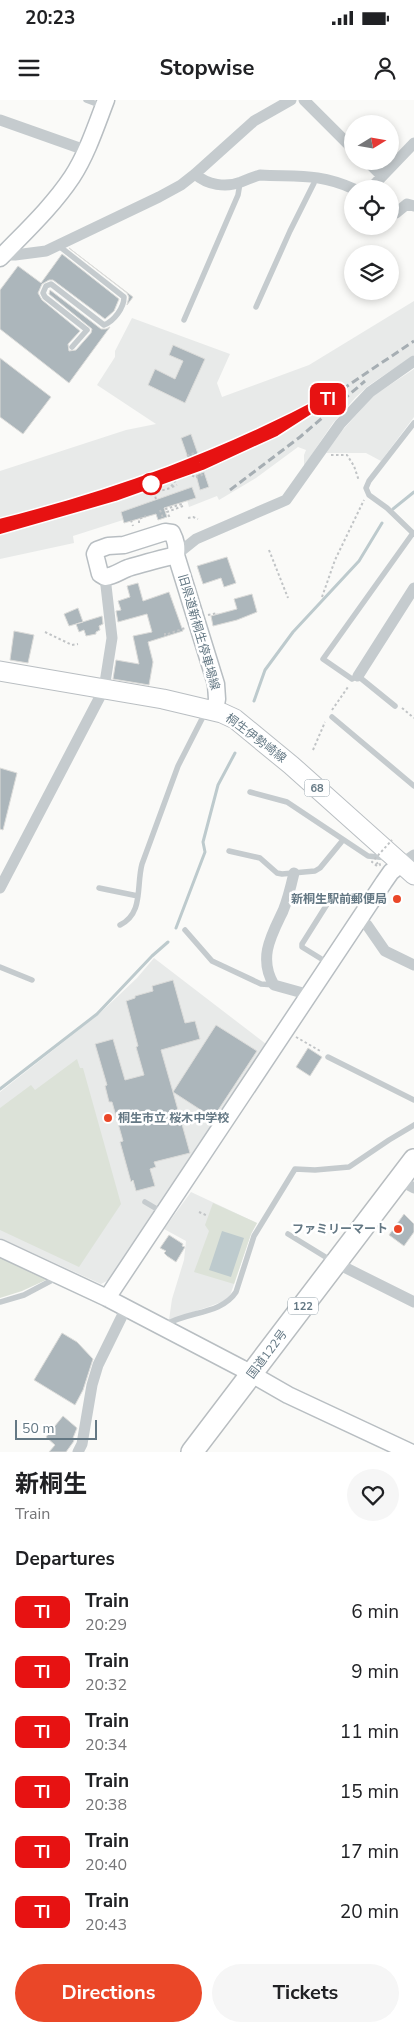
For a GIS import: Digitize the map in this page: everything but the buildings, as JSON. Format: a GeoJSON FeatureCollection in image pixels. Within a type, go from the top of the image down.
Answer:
{"type":"FeatureCollection","features":[{"type":"Feature","properties":{"kind":"highway","name":"国道122号"},"geometry":{"type":"LineString","coordinates":[[192,1452],[336,1263],[407,1184],[414,1160]]}},
{"type":"Feature","properties":{"kind":"main road","name":"桐生伊勢崎線"},"geometry":{"type":"LineString","coordinates":[[0,671],[211,709],[235,720],[292,765],[398,859]]}},
{"type":"Feature","properties":{"kind":"street"},"geometry":{"type":"LineString","coordinates":[[2,256],[32,254],[59,246],[159,198],[195,174],[254,121],[291,100]]}},
{"type":"Feature","properties":{"kind":"street"},"geometry":{"type":"LineString","coordinates":[[304,100],[344,140]]}},
{"type":"Feature","properties":{"kind":"street"},"geometry":{"type":"LineString","coordinates":[[2,256],[53,202],[72,176],[86,150],[105,104]]}},
{"type":"Feature","properties":{"kind":"street"},"geometry":{"type":"LineString","coordinates":[[0,120],[86,150]]}},
{"type":"Feature","properties":{"kind":"street"},"geometry":{"type":"LineString","coordinates":[[378,180],[414,143]]}},
{"type":"Feature","properties":{"kind":"street"},"geometry":{"type":"LineString","coordinates":[[376,170],[382,176]]}},
{"type":"Feature","properties":{"kind":"street"},"geometry":{"type":"LineString","coordinates":[[195,174],[206,182],[219,184],[240,183],[253,176],[260,175],[314,176],[344,185]]}},
{"type":"Feature","properties":{"kind":"street"},"geometry":{"type":"LineString","coordinates":[[399,211],[407,204],[414,206]]}},
{"type":"Feature","properties":{"kind":"street"},"geometry":{"type":"LineString","coordinates":[[0,888],[104,689],[112,638],[105,577],[156,559],[176,555],[196,539],[286,500],[335,430],[370,392],[414,361]]}},
{"type":"Feature","properties":{"kind":"street","name":"旧県道新桐生停車場線"},"geometry":{"type":"LineString","coordinates":[[105,577],[98,570],[95,554],[97,550],[104,546],[119,546],[168,532],[172,534],[176,543],[176,555],[216,684],[217,700],[211,709]]}},
{"type":"Feature","properties":{"kind":"street"},"geometry":{"type":"LineString","coordinates":[[358,676],[414,588]]}},
{"type":"Feature","properties":{"kind":"street"},"geometry":{"type":"LineString","coordinates":[[107,1298],[310,995],[398,859]]}},
{"type":"Feature","properties":{"kind":"street"},"geometry":{"type":"LineString","coordinates":[[294,873],[283,911],[272,931],[267,953],[269,972],[274,985],[310,995]]}},
{"type":"Feature","properties":{"kind":"street"},"geometry":{"type":"LineString","coordinates":[[360,919],[367,925],[385,951],[414,965]]}},
{"type":"Feature","properties":{"kind":"street"},"geometry":{"type":"LineString","coordinates":[[0,1248],[107,1298],[288,1395],[410,1452]]}},
{"type":"Feature","properties":{"kind":"street"},"geometry":{"type":"LineString","coordinates":[[336,1263],[414,1302]]}},
{"type":"Feature","properties":{"kind":"street"},"geometry":{"type":"LineString","coordinates":[[78,1452],[82,1444],[92,1386],[98,1365],[126,1308]]}},
{"type":"Feature","properties":{"kind":"lane"},"geometry":{"type":"LineString","coordinates":[[86,100],[105,104]]}},
{"type":"Feature","properties":{"kind":"lane"},"geometry":{"type":"LineString","coordinates":[[256,307],[314,183],[314,176]]}},
{"type":"Feature","properties":{"kind":"lane"},"geometry":{"type":"LineString","coordinates":[[184,320],[238,195],[240,183]]}},
{"type":"Feature","properties":{"kind":"lane"},"geometry":{"type":"LineString","coordinates":[[59,246],[124,297],[123,306],[107,325],[104,325],[51,284],[46,286],[43,294],[46,298],[87,330],[72,347]]}},
{"type":"Feature","properties":{"kind":"lane"},"geometry":{"type":"LineString","coordinates":[[395,706],[358,676],[352,679],[323,659],[413,533],[387,508],[369,495],[366,488],[369,481],[414,424]]}},
{"type":"Feature","properties":{"kind":"lane"},"geometry":{"type":"LineString","coordinates":[[120,925],[128,921],[136,912],[138,877],[174,775],[192,736],[211,709]]}},
{"type":"Feature","properties":{"kind":"lane"},"geometry":{"type":"LineString","coordinates":[[332,717],[414,786]]}},
{"type":"Feature","properties":{"kind":"lane"},"geometry":{"type":"LineString","coordinates":[[250,792],[287,802],[368,856],[398,859]]}},
{"type":"Feature","properties":{"kind":"lane"},"geometry":{"type":"LineString","coordinates":[[229,851],[260,858],[277,873],[315,871],[320,868],[343,840]]}},
{"type":"Feature","properties":{"kind":"lane"},"geometry":{"type":"LineString","coordinates":[[99,887],[138,896]]}},
{"type":"Feature","properties":{"kind":"lane"},"geometry":{"type":"LineString","coordinates":[[330,964],[302,947],[302,944],[331,898]]}},
{"type":"Feature","properties":{"kind":"lane"},"geometry":{"type":"LineString","coordinates":[[185,930],[212,960],[261,984],[274,985]]}},
{"type":"Feature","properties":{"kind":"lane"},"geometry":{"type":"LineString","coordinates":[[0,967],[32,980]]}},
{"type":"Feature","properties":{"kind":"lane"},"geometry":{"type":"LineString","coordinates":[[328,1057],[414,1100]]}},
{"type":"Feature","properties":{"kind":"lane"},"geometry":{"type":"LineString","coordinates":[[162,1327],[170,1322],[221,1306],[231,1299],[236,1292],[254,1236],[296,1169],[315,1170],[350,1167],[414,1125]]}},
{"type":"Feature","properties":{"kind":"lane"},"geometry":{"type":"LineString","coordinates":[[145,1202],[164,1214]]}},
{"type":"Feature","properties":{"kind":"lane"},"geometry":{"type":"LineString","coordinates":[[288,1234],[336,1263]]}},
{"type":"Feature","properties":{"kind":"lane"},"geometry":{"type":"LineString","coordinates":[[0,1302],[24,1295],[52,1282],[60,1276]]}},
{"type":"Feature","properties":{"kind":"path"},"geometry":{"type":"LineString","coordinates":[[170,488],[176,480],[190,475],[196,477],[202,475],[194,453],[187,456]]}},
{"type":"Feature","properties":{"kind":"path"},"geometry":{"type":"LineString","coordinates":[[319,454],[346,456],[354,466],[359,481],[369,481]]}},
{"type":"Feature","properties":{"kind":"path"},"geometry":{"type":"LineString","coordinates":[[156,500],[154,493],[177,485]]}},
{"type":"Feature","properties":{"kind":"path"},"geometry":{"type":"LineString","coordinates":[[322,598],[335,560],[358,510],[369,495]]}},
{"type":"Feature","properties":{"kind":"path"},"geometry":{"type":"LineString","coordinates":[[166,508],[182,504],[183,506],[168,512],[170,518]]}},
{"type":"Feature","properties":{"kind":"path"},"geometry":{"type":"LineString","coordinates":[[160,510],[161,515]]}},
{"type":"Feature","properties":{"kind":"path"},"geometry":{"type":"LineString","coordinates":[[139,523],[139,519],[146,516]]}},
{"type":"Feature","properties":{"kind":"path"},"geometry":{"type":"LineString","coordinates":[[188,518],[198,519]]}},
{"type":"Feature","properties":{"kind":"path"},"geometry":{"type":"LineString","coordinates":[[131,520],[133,526]]}},
{"type":"Feature","properties":{"kind":"path"},"geometry":{"type":"LineString","coordinates":[[268,550],[288,598]]}},
{"type":"Feature","properties":{"kind":"path"},"geometry":{"type":"LineString","coordinates":[[208,615],[217,614]]}},
{"type":"Feature","properties":{"kind":"path"},"geometry":{"type":"LineString","coordinates":[[164,633],[165,635],[185,628]]}},
{"type":"Feature","properties":{"kind":"path"},"geometry":{"type":"LineString","coordinates":[[45,632],[72,645],[78,644]]}},
{"type":"Feature","properties":{"kind":"path"},"geometry":{"type":"LineString","coordinates":[[395,706],[401,708],[414,718]]}},
{"type":"Feature","properties":{"kind":"path"},"geometry":{"type":"LineString","coordinates":[[398,859],[379,862],[380,865],[377,866],[372,862],[398,859]]}},
{"type":"Feature","properties":{"kind":"path"},"geometry":{"type":"LineString","coordinates":[[285,1031],[328,1057]]}},
{"type":"Feature","properties":{"kind":"path"},"geometry":{"type":"LineString","coordinates":[[199,1212],[208,1216]]}},
{"type":"Feature","properties":{"kind":"shaded area"},"geometry":{"type":"Polygon","coordinates":[[[414,301],[414,355],[368,386],[356,397],[333,423],[304,466],[306,450],[298,447],[256,478],[219,500],[217,496],[189,507],[187,500],[155,511],[156,514],[123,520],[73,536],[74,543],[0,559],[0,471],[126,430],[156,424],[97,385],[115,357],[115,351],[132,318],[230,354],[217,383],[222,397],[309,365],[414,301]]]}},
{"type":"Feature","properties":{"kind":"shaded area"},"geometry":{"type":"Polygon","coordinates":[[[414,369],[414,417],[381,461],[366,453],[326,453],[341,432],[373,396],[414,369]]]}},
{"type":"Feature","properties":{"kind":"shaded area","name":"桐生市立 桜木中学校"},"geometry":{"type":"Polygon","coordinates":[[[154,958],[266,1044],[109,1280],[101,1284],[0,1238],[0,1092],[99,1014],[137,978],[154,958]]]}},
{"type":"Feature","properties":{"kind":"shaded area"},"geometry":{"type":"Polygon","coordinates":[[[77,1059],[80,1068],[83,1068],[121,1204],[79,1267],[0,1230],[0,1108],[31,1085],[35,1090],[77,1059]]]}},
{"type":"Feature","properties":{"kind":"shaded area"},"geometry":{"type":"Polygon","coordinates":[[[191,1192],[257,1223],[251,1234],[230,1296],[224,1301],[169,1320],[172,1299],[184,1260],[186,1241],[164,1229],[191,1192]]]}},
{"type":"Feature","properties":{"kind":"shaded area"},"geometry":{"type":"Polygon","coordinates":[[[213,1203],[257,1223],[251,1234],[234,1284],[194,1272],[209,1231],[205,1225],[213,1203]]]}},
{"type":"Feature","properties":{"kind":"shaded area"},"geometry":{"type":"Polygon","coordinates":[[[222,1231],[244,1238],[231,1277],[209,1270],[222,1231]]]}},
{"type":"Feature","properties":{"kind":"shaded area"},"geometry":{"type":"Polygon","coordinates":[[[0,1256],[47,1278],[22,1291],[0,1298],[0,1256]]]}},
{"type":"Feature","properties":{"kind":"waterway"},"geometry":{"type":"LineString","coordinates":[[393,509],[414,492]]}},
{"type":"Feature","properties":{"kind":"waterway"},"geometry":{"type":"LineString","coordinates":[[254,701],[265,670],[293,632],[359,561],[382,523]]}},
{"type":"Feature","properties":{"kind":"waterway"},"geometry":{"type":"LineString","coordinates":[[176,928],[205,852],[203,842],[218,785],[235,753]]}},
{"type":"Feature","properties":{"kind":"waterway"},"geometry":{"type":"LineString","coordinates":[[0,1089],[97,1014],[152,956],[168,942]]}},
{"type":"Feature","properties":{"kind":"railway"},"geometry":{"type":"LineString","coordinates":[[0,530],[115,497],[235,452],[298,419],[414,341]]}},
{"type":"Feature","properties":{"kind":"railway"},"geometry":{"type":"LineString","coordinates":[[230,490],[300,437],[365,381]]}},
{"type":"Feature","properties":{"kind":"train","name":"TI"},"geometry":{"type":"LineString","coordinates":[[0,523],[113,491],[185,466],[254,437],[329,398],[276,432],[202,466],[115,497],[0,530]]}},
{"type":"Feature","properties":{"kind":"place","name":"新桐生駅前郵便局"},"geometry":{"type":"Point","coordinates":[397,899]}},
{"type":"Feature","properties":{"kind":"place","name":"桐生市立 桜木中学校"},"geometry":{"type":"Point","coordinates":[108,1118]}},
{"type":"Feature","properties":{"kind":"place","name":"ファミリーマート"},"geometry":{"type":"Point","coordinates":[398,1229]}}]}
